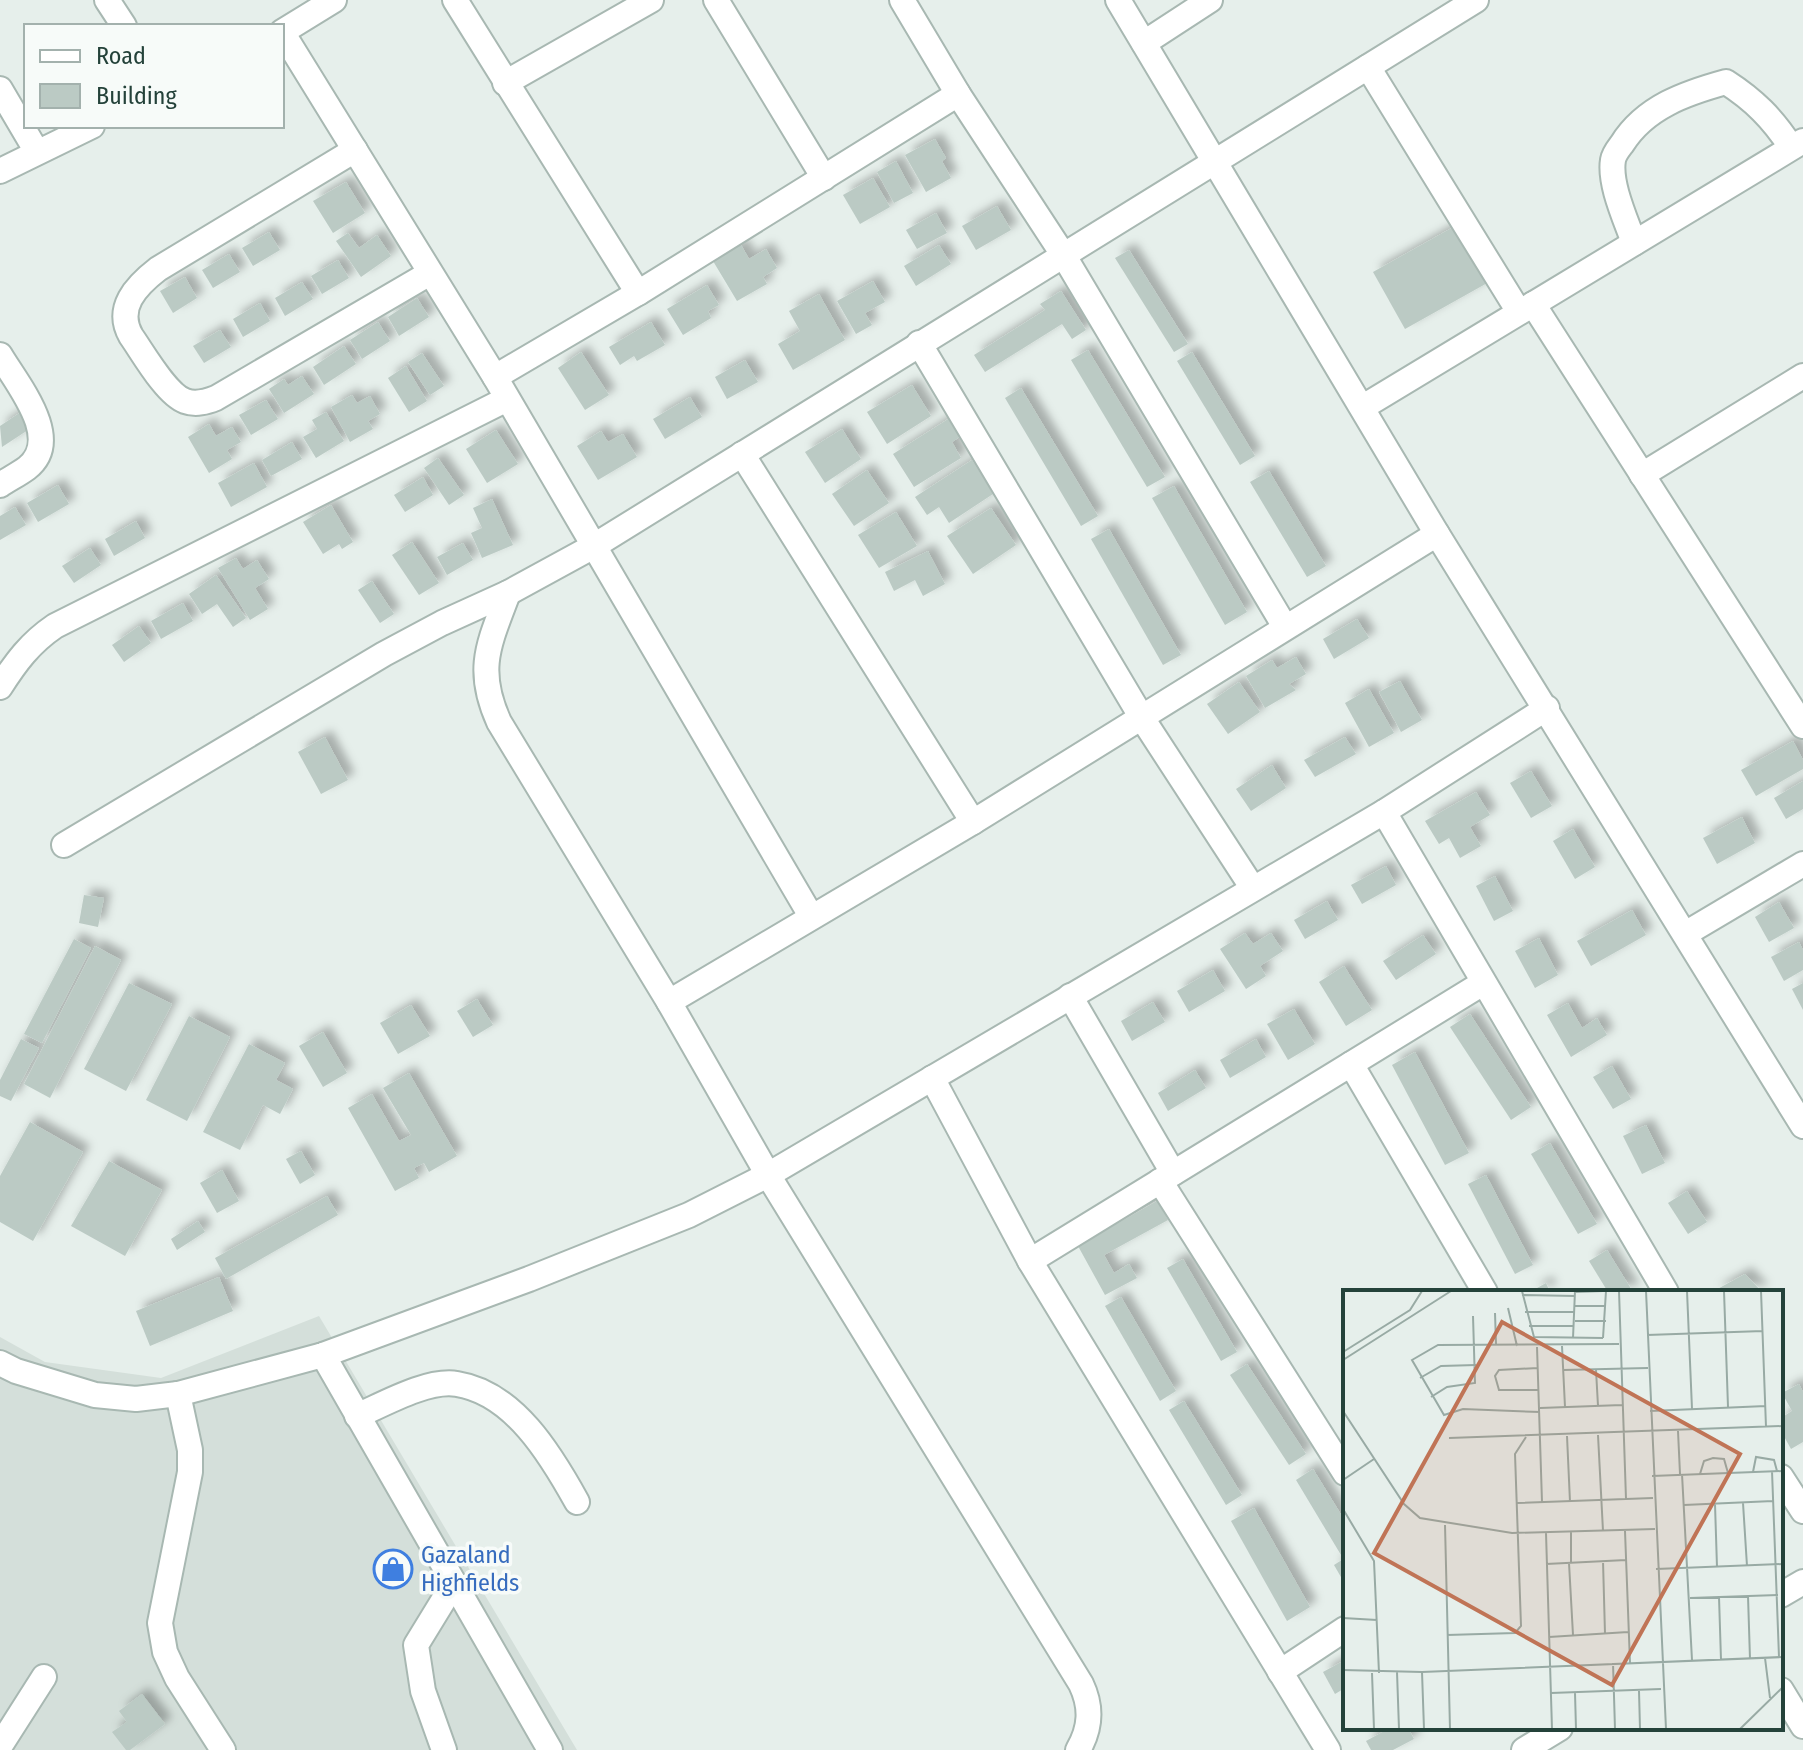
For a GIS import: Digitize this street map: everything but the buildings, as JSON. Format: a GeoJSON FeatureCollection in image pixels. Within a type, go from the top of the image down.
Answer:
{"type":"FeatureCollection","features":[{"type":"Feature","properties":{"kind":"street"},"geometry":{"type":"LineString","coordinates":[[107,0],[123,24]]}},
{"type":"Feature","properties":{"kind":"street"},"geometry":{"type":"LineString","coordinates":[[284,31],[334,0]]}},
{"type":"Feature","properties":{"kind":"street"},"geometry":{"type":"LineString","coordinates":[[455,0],[638,293]]}},
{"type":"Feature","properties":{"kind":"street"},"geometry":{"type":"LineString","coordinates":[[505,83],[651,0]]}},
{"type":"Feature","properties":{"kind":"street"},"geometry":{"type":"LineString","coordinates":[[716,0],[824,178]]}},
{"type":"Feature","properties":{"kind":"street"},"geometry":{"type":"LineString","coordinates":[[902,0],[958,94],[1064,256],[1285,627]]}},
{"type":"Feature","properties":{"kind":"street"},"geometry":{"type":"LineString","coordinates":[[1118,0],[1437,534],[1803,1126]]}},
{"type":"Feature","properties":{"kind":"street"},"geometry":{"type":"LineString","coordinates":[[1144,43],[1210,0]]}},
{"type":"Feature","properties":{"kind":"street"},"geometry":{"type":"LineString","coordinates":[[64,845],[384,654],[508,593],[594,546],[1476,0]]}},
{"type":"Feature","properties":{"kind":"street"},"geometry":{"type":"LineString","coordinates":[[284,35],[495,377],[811,916]]}},
{"type":"Feature","properties":{"kind":"street"},"geometry":{"type":"LineString","coordinates":[[1368,67],[1526,308],[1642,475],[1803,726]]}},
{"type":"Feature","properties":{"kind":"street"},"geometry":{"type":"LineString","coordinates":[[1363,407],[1526,308],[1634,243],[1797,144],[1751,98],[1726,82],[1690,92],[1656,109],[1630,131],[1613,158],[1617,192],[1634,243]]}},
{"type":"Feature","properties":{"kind":"street"},"geometry":{"type":"LineString","coordinates":[[0,89],[37,152]]}},
{"type":"Feature","properties":{"kind":"street"},"geometry":{"type":"LineString","coordinates":[[495,377],[638,293],[958,94]]}},
{"type":"Feature","properties":{"kind":"street"},"geometry":{"type":"LineString","coordinates":[[0,171],[88,128]]}},
{"type":"Feature","properties":{"kind":"street"},"geometry":{"type":"LineString","coordinates":[[355,150],[138,284],[124,315],[131,336],[175,395],[186,402],[200,404],[216,398],[430,273]]}},
{"type":"Feature","properties":{"kind":"street"},"geometry":{"type":"LineString","coordinates":[[919,343],[1142,718],[1252,887]]}},
{"type":"Feature","properties":{"kind":"street"},"geometry":{"type":"LineString","coordinates":[[0,355],[39,422],[42,440],[39,454],[29,467],[0,485]]}},
{"type":"Feature","properties":{"kind":"street"},"geometry":{"type":"LineString","coordinates":[[1642,475],[1803,376]]}},
{"type":"Feature","properties":{"kind":"street"},"geometry":{"type":"LineString","coordinates":[[0,687],[20,656],[36,639],[55,626],[507,399]]}},
{"type":"Feature","properties":{"kind":"street"},"geometry":{"type":"LineString","coordinates":[[742,454],[973,822]]}},
{"type":"Feature","properties":{"kind":"street"},"geometry":{"type":"LineString","coordinates":[[669,1002],[973,822],[1437,534]]}},
{"type":"Feature","properties":{"kind":"street"},"geometry":{"type":"LineString","coordinates":[[508,593],[489,644],[485,669],[488,697],[499,722],[669,1002],[768,1175],[1081,1684],[1089,1700],[1089,1715],[1087,1735],[1078,1750]]}},
{"type":"Feature","properties":{"kind":"street"},"geometry":{"type":"LineString","coordinates":[[0,1363],[16,1371],[95,1395],[136,1399],[178,1394],[323,1355],[689,1215],[768,1175],[1384,812],[1547,708]]}},
{"type":"Feature","properties":{"kind":"street"},"geometry":{"type":"LineString","coordinates":[[1384,812],[1665,1290]]}},
{"type":"Feature","properties":{"kind":"street"},"geometry":{"type":"LineString","coordinates":[[1685,934],[1803,864]]}},
{"type":"Feature","properties":{"kind":"street"},"geometry":{"type":"LineString","coordinates":[[1030,1261],[1483,983]]}},
{"type":"Feature","properties":{"kind":"street"},"geometry":{"type":"LineString","coordinates":[[1070,996],[1166,1177],[1343,1470]]}},
{"type":"Feature","properties":{"kind":"street"},"geometry":{"type":"LineString","coordinates":[[1351,1064],[1484,1290]]}},
{"type":"Feature","properties":{"kind":"street"},"geometry":{"type":"LineString","coordinates":[[932,1078],[1030,1261],[1328,1750]]}},
{"type":"Feature","properties":{"kind":"street"},"geometry":{"type":"LineString","coordinates":[[323,1355],[550,1750]]}},
{"type":"Feature","properties":{"kind":"street"},"geometry":{"type":"LineString","coordinates":[[357,1416],[411,1391],[455,1383],[496,1396],[524,1425],[563,1476],[577,1502]]}},
{"type":"Feature","properties":{"kind":"street"},"geometry":{"type":"LineString","coordinates":[[178,1394],[190,1450],[190,1472],[160,1623],[165,1652],[177,1678],[223,1750]]}},
{"type":"Feature","properties":{"kind":"street"},"geometry":{"type":"LineString","coordinates":[[1783,1480],[1803,1511]]}},
{"type":"Feature","properties":{"kind":"street"},"geometry":{"type":"LineString","coordinates":[[1783,1594],[1803,1582]]}},
{"type":"Feature","properties":{"kind":"street"},"geometry":{"type":"LineString","coordinates":[[444,1750],[423,1691],[416,1645],[454,1583]]}},
{"type":"Feature","properties":{"kind":"street"},"geometry":{"type":"LineString","coordinates":[[1280,1672],[1343,1630]]}},
{"type":"Feature","properties":{"kind":"street"},"geometry":{"type":"LineString","coordinates":[[0,1746],[44,1677]]}},
{"type":"Feature","properties":{"kind":"street"},"geometry":{"type":"LineString","coordinates":[[1783,1693],[1803,1726]]}},
{"type":"Feature","properties":{"kind":"street"},"geometry":{"type":"LineString","coordinates":[[1524,1750],[1557,1730]]}},
{"type":"Feature","properties":{"kind":"shaded area"},"geometry":{"type":"Polygon","coordinates":[[[319,1316],[577,1750],[0,1750],[0,1337],[45,1362],[161,1378],[319,1316]]]}},
{"type":"Feature","properties":{"kind":"place","name":"Gazaland Highfields"},"geometry":{"type":"Point","coordinates":[393,1569]}}]}
